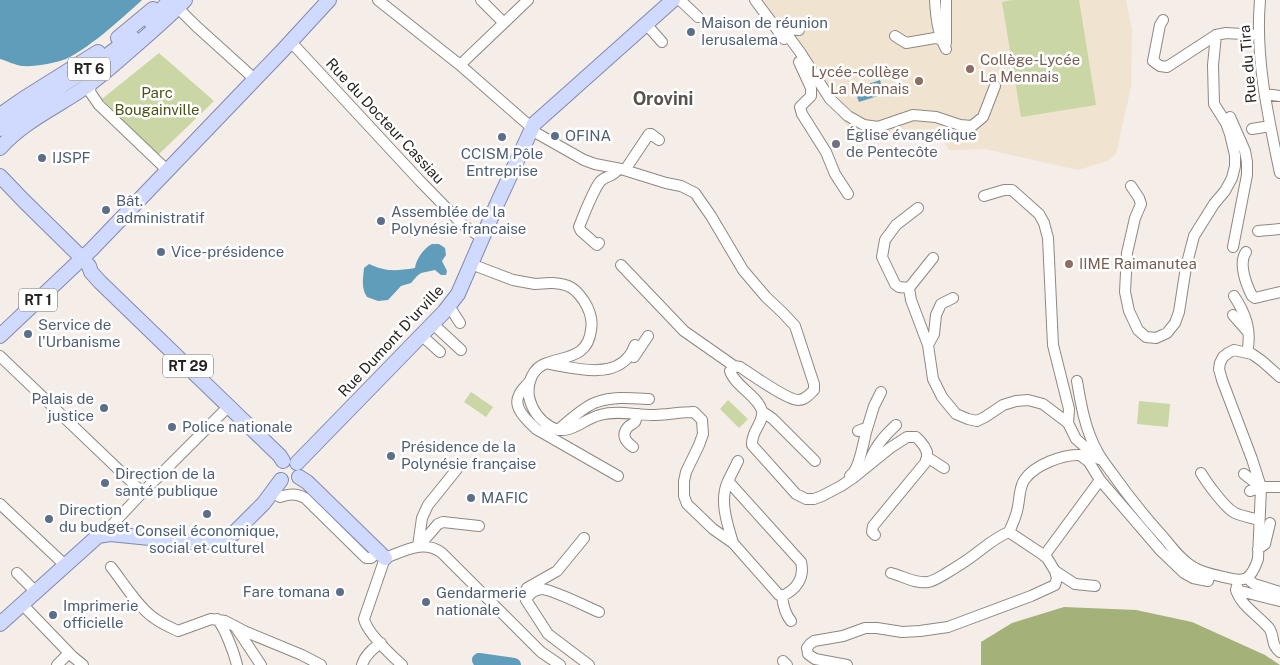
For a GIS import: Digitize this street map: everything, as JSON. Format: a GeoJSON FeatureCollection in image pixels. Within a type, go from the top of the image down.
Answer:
{"type":"FeatureCollection","features":[{"type":"Feature","properties":{"kind":"main road"},"geometry":{"type":"LineString","coordinates":[[0,115],[22,98],[117,39],[163,0]]}},
{"type":"Feature","properties":{"kind":"main road","name":"RT 1"},"geometry":{"type":"LineString","coordinates":[[0,336],[80,262],[329,0]]}},
{"type":"Feature","properties":{"kind":"main road","name":"Rue Dumont D'urville"},"geometry":{"type":"LineString","coordinates":[[293,467],[433,324],[458,294],[532,128],[674,0]]}},
{"type":"Feature","properties":{"kind":"main road","name":"RT 6"},"geometry":{"type":"LineString","coordinates":[[1,138],[29,115],[144,38],[178,3]]}},
{"type":"Feature","properties":{"kind":"main road","name":"RT 6"},"geometry":{"type":"LineString","coordinates":[[1,138],[33,104],[79,76],[125,43],[162,10],[178,3]]}},
{"type":"Feature","properties":{"kind":"main road"},"geometry":{"type":"LineString","coordinates":[[1,138],[10,138],[26,124],[90,83],[144,38]]}},
{"type":"Feature","properties":{"kind":"main road","name":"RT 29"},"geometry":{"type":"LineString","coordinates":[[0,176],[80,262],[83,271],[91,272],[293,467],[307,482],[328,519],[382,555]]}},
{"type":"Feature","properties":{"kind":"main road","name":"RT 29"},"geometry":{"type":"LineString","coordinates":[[0,189],[80,262]]}},
{"type":"Feature","properties":{"kind":"main road"},"geometry":{"type":"LineString","coordinates":[[0,624],[65,565],[102,535],[110,534],[200,543],[224,539],[233,534],[264,503],[281,480],[277,471],[279,464],[293,467]]}},
{"type":"Feature","properties":{"kind":"street"},"geometry":{"type":"LineString","coordinates":[[378,0],[461,65],[532,128],[584,160],[681,186],[695,193],[743,270],[766,297],[795,326],[812,376],[814,390],[805,399],[796,400],[780,393],[740,367],[734,366],[684,331],[621,265]]}},
{"type":"Feature","properties":{"kind":"street"},"geometry":{"type":"LineString","coordinates":[[481,0],[504,23]]}},
{"type":"Feature","properties":{"kind":"street"},"geometry":{"type":"LineString","coordinates":[[461,65],[528,0]]}},
{"type":"Feature","properties":{"kind":"street"},"geometry":{"type":"LineString","coordinates":[[680,0],[698,17]]}},
{"type":"Feature","properties":{"kind":"street"},"geometry":{"type":"LineString","coordinates":[[755,0],[791,49],[805,73],[811,88],[811,96],[800,107],[802,114],[826,152],[834,174],[848,194]]}},
{"type":"Feature","properties":{"kind":"street"},"geometry":{"type":"LineString","coordinates":[[761,0],[800,52],[830,99],[848,116],[864,125],[878,126],[913,115],[936,117],[960,125],[972,126],[983,117],[996,86]]}},
{"type":"Feature","properties":{"kind":"street"},"geometry":{"type":"LineString","coordinates":[[935,0],[936,18],[941,39],[946,49],[946,5],[951,0]]}},
{"type":"Feature","properties":{"kind":"street","name":"Rue du Tira"},"geometry":{"type":"LineString","coordinates":[[1260,0],[1258,35],[1262,59],[1262,78],[1280,173]]}},
{"type":"Feature","properties":{"kind":"street"},"geometry":{"type":"LineString","coordinates":[[178,3],[196,26],[254,80]]}},
{"type":"Feature","properties":{"kind":"street"},"geometry":{"type":"LineString","coordinates":[[1163,20],[1160,25],[1153,61],[1160,66],[1167,67],[1216,35],[1226,33],[1258,35]]}},
{"type":"Feature","properties":{"kind":"street"},"geometry":{"type":"LineString","coordinates":[[646,24],[662,42]]}},
{"type":"Feature","properties":{"kind":"street"},"geometry":{"type":"LineString","coordinates":[[783,28],[799,30]]}},
{"type":"Feature","properties":{"kind":"street"},"geometry":{"type":"LineString","coordinates":[[1131,186],[1139,198],[1140,204],[1127,253],[1125,292],[1129,311],[1138,330],[1146,337],[1156,338],[1167,333],[1175,323],[1179,312],[1186,267],[1194,236],[1214,204],[1225,191],[1232,178],[1235,166],[1235,155],[1230,134],[1226,123],[1214,104],[1213,65],[1216,35]]}},
{"type":"Feature","properties":{"kind":"street"},"geometry":{"type":"LineString","coordinates":[[895,36],[906,43],[935,38],[941,39]]}},
{"type":"Feature","properties":{"kind":"street","name":"Rue du Docteur Cassiau"},"geometry":{"type":"LineString","coordinates":[[291,42],[420,181],[462,224],[482,238]]}},
{"type":"Feature","properties":{"kind":"street"},"geometry":{"type":"LineString","coordinates":[[90,83],[90,92],[99,105],[168,171]]}},
{"type":"Feature","properties":{"kind":"street"},"geometry":{"type":"LineString","coordinates":[[1265,94],[1280,96]]}},
{"type":"Feature","properties":{"kind":"street"},"geometry":{"type":"LineString","coordinates":[[1214,104],[1230,116],[1245,150],[1247,162],[1247,175],[1233,247]]}},
{"type":"Feature","properties":{"kind":"street"},"geometry":{"type":"LineString","coordinates":[[1252,129],[1270,126]]}},
{"type":"Feature","properties":{"kind":"street"},"geometry":{"type":"LineString","coordinates":[[599,242],[597,245],[581,232],[579,227],[599,182],[622,169],[649,134],[659,140]]}},
{"type":"Feature","properties":{"kind":"street"},"geometry":{"type":"LineString","coordinates":[[984,196],[1004,190],[1012,190],[1039,214],[1044,223],[1048,238],[1053,345],[1069,409],[1068,422]]}},
{"type":"Feature","properties":{"kind":"street"},"geometry":{"type":"LineString","coordinates":[[909,288],[899,287],[895,284],[882,257],[885,240],[890,232],[918,208]]}},
{"type":"Feature","properties":{"kind":"street"},"geometry":{"type":"LineString","coordinates":[[1258,231],[1280,229]]}},
{"type":"Feature","properties":{"kind":"street"},"geometry":{"type":"LineString","coordinates":[[1246,252],[1243,256],[1242,269],[1252,296],[1255,298],[1280,292]]}},
{"type":"Feature","properties":{"kind":"street"},"geometry":{"type":"LineString","coordinates":[[933,258],[909,288],[911,300],[928,345],[933,379],[942,397],[956,414],[977,421],[1003,405],[1016,401],[1028,400],[1043,404],[1068,422],[1076,439],[1104,462]]}},
{"type":"Feature","properties":{"kind":"street"},"geometry":{"type":"LineString","coordinates":[[471,264],[513,280],[535,284],[552,283],[567,285],[580,296],[588,307],[592,326],[588,343],[578,353],[540,366],[519,393],[517,400],[519,408],[536,429],[618,476]]}},
{"type":"Feature","properties":{"kind":"street"},"geometry":{"type":"LineString","coordinates":[[1234,296],[1242,308],[1247,321],[1247,353]]}},
{"type":"Feature","properties":{"kind":"street"},"geometry":{"type":"LineString","coordinates":[[928,345],[934,334],[936,315],[941,304],[953,298]]}},
{"type":"Feature","properties":{"kind":"street"},"geometry":{"type":"LineString","coordinates":[[449,306],[460,323]]}},
{"type":"Feature","properties":{"kind":"street"},"geometry":{"type":"LineString","coordinates":[[1233,315],[1248,332]]}},
{"type":"Feature","properties":{"kind":"street"},"geometry":{"type":"LineString","coordinates":[[433,324],[461,350]]}},
{"type":"Feature","properties":{"kind":"street"},"geometry":{"type":"LineString","coordinates":[[421,335],[440,352]]}},
{"type":"Feature","properties":{"kind":"street"},"geometry":{"type":"LineString","coordinates":[[622,362],[633,358],[648,336]]}},
{"type":"Feature","properties":{"kind":"street"},"geometry":{"type":"LineString","coordinates":[[546,363],[592,371],[602,370],[614,367],[629,357],[635,345]]}},
{"type":"Feature","properties":{"kind":"street"},"geometry":{"type":"LineString","coordinates":[[1280,377],[1262,360],[1252,354],[1234,350],[1228,352],[1223,357],[1219,369],[1252,459],[1260,487],[1258,559],[1255,568],[1240,582],[1239,599],[1271,630],[1273,644],[1280,652]]}},
{"type":"Feature","properties":{"kind":"street"},"geometry":{"type":"LineString","coordinates":[[0,356],[142,492]]}},
{"type":"Feature","properties":{"kind":"street"},"geometry":{"type":"LineString","coordinates":[[734,366],[730,371],[731,376],[758,403],[763,412],[773,419],[815,461]]}},
{"type":"Feature","properties":{"kind":"street"},"geometry":{"type":"LineString","coordinates":[[1077,381],[1086,424],[1104,462],[1135,505],[1176,552],[1194,568],[1280,592]]}},
{"type":"Feature","properties":{"kind":"street"},"geometry":{"type":"LineString","coordinates":[[529,382],[528,390],[533,408],[545,422],[558,430],[569,430],[589,419],[607,413],[663,415],[694,412],[702,420],[703,434],[686,472],[683,488],[687,504],[713,529],[734,543],[779,595],[782,596],[784,607],[791,621]]}},
{"type":"Feature","properties":{"kind":"street"},"geometry":{"type":"LineString","coordinates":[[842,485],[856,470],[862,431],[881,392]]}},
{"type":"Feature","properties":{"kind":"street"},"geometry":{"type":"LineString","coordinates":[[558,430],[598,401],[649,399]]}},
{"type":"Feature","properties":{"kind":"street"},"geometry":{"type":"LineString","coordinates":[[110,534],[111,526],[142,492],[229,406]]}},
{"type":"Feature","properties":{"kind":"street"},"geometry":{"type":"LineString","coordinates":[[763,412],[762,419],[752,436],[752,445],[796,494],[806,499],[822,496],[842,485],[903,439],[911,436],[916,437],[920,441],[927,452],[925,463],[873,526],[872,532],[875,535]]}},
{"type":"Feature","properties":{"kind":"street"},"geometry":{"type":"LineString","coordinates":[[633,447],[625,440],[624,433],[634,422],[638,414]]}},
{"type":"Feature","properties":{"kind":"street"},"geometry":{"type":"LineString","coordinates":[[868,466],[875,449],[896,425]]}},
{"type":"Feature","properties":{"kind":"street"},"geometry":{"type":"LineString","coordinates":[[1009,532],[1018,506],[1020,489],[1025,479],[1034,470],[1050,461],[1064,456],[1080,455],[1089,462],[1100,480],[1161,551],[1184,573],[1193,578],[1208,581],[1210,574]]}},
{"type":"Feature","properties":{"kind":"street"},"geometry":{"type":"LineString","coordinates":[[927,457],[944,468]]}},
{"type":"Feature","properties":{"kind":"street"},"geometry":{"type":"LineString","coordinates":[[734,543],[727,524],[724,489],[738,461]]}},
{"type":"Feature","properties":{"kind":"street"},"geometry":{"type":"LineString","coordinates":[[418,546],[422,518],[428,506],[457,469]]}},
{"type":"Feature","properties":{"kind":"street"},"geometry":{"type":"LineString","coordinates":[[1201,473],[1215,493],[1235,513],[1259,520]]}},
{"type":"Feature","properties":{"kind":"street"},"geometry":{"type":"LineString","coordinates":[[1244,474],[1260,487]]}},
{"type":"Feature","properties":{"kind":"street"},"geometry":{"type":"LineString","coordinates":[[1044,556],[1100,480]]}},
{"type":"Feature","properties":{"kind":"street"},"geometry":{"type":"LineString","coordinates":[[728,481],[801,562],[803,569],[798,584],[793,591],[782,596]]}},
{"type":"Feature","properties":{"kind":"street"},"geometry":{"type":"LineString","coordinates":[[1250,491],[1260,487],[1280,487]]}},
{"type":"Feature","properties":{"kind":"street"},"geometry":{"type":"LineString","coordinates":[[272,492],[280,497],[288,494],[300,496],[328,519]]}},
{"type":"Feature","properties":{"kind":"street"},"geometry":{"type":"LineString","coordinates":[[0,504],[65,565]]}},
{"type":"Feature","properties":{"kind":"street"},"geometry":{"type":"LineString","coordinates":[[418,546],[438,524],[444,522],[479,526]]}},
{"type":"Feature","properties":{"kind":"street"},"geometry":{"type":"LineString","coordinates":[[1258,549],[1265,544],[1270,523]]}},
{"type":"Feature","properties":{"kind":"street"},"geometry":{"type":"LineString","coordinates":[[847,665],[811,658],[807,648],[814,641],[843,636],[865,628],[902,632],[948,627],[1022,599],[1055,584],[1057,578],[1047,558],[1009,532],[1001,534],[958,567],[929,582],[921,582],[891,574]]}},
{"type":"Feature","properties":{"kind":"street"},"geometry":{"type":"LineString","coordinates":[[584,538],[557,571],[527,588],[525,594],[526,600],[548,634],[588,665]]}},
{"type":"Feature","properties":{"kind":"street"},"geometry":{"type":"LineString","coordinates":[[402,665],[368,629],[364,619],[382,555],[418,546],[434,548],[442,553],[541,652],[560,665]]}},
{"type":"Feature","properties":{"kind":"street"},"geometry":{"type":"LineString","coordinates":[[111,567],[137,601],[152,617],[165,625],[178,631],[211,619],[225,620],[320,665]]}},
{"type":"Feature","properties":{"kind":"street"},"geometry":{"type":"LineString","coordinates":[[1055,571],[1076,584],[1095,586]]}},
{"type":"Feature","properties":{"kind":"street"},"geometry":{"type":"LineString","coordinates":[[17,573],[36,592]]}},
{"type":"Feature","properties":{"kind":"street"},"geometry":{"type":"LineString","coordinates":[[1240,582],[1280,601]]}},
{"type":"Feature","properties":{"kind":"street"},"geometry":{"type":"LineString","coordinates":[[526,600],[531,592],[539,589],[548,590],[599,612]]}},
{"type":"Feature","properties":{"kind":"street"},"geometry":{"type":"LineString","coordinates":[[22,604],[83,665]]}},
{"type":"Feature","properties":{"kind":"street"},"geometry":{"type":"LineString","coordinates":[[217,619],[221,623],[237,665]]}},
{"type":"Feature","properties":{"kind":"street"},"geometry":{"type":"LineString","coordinates":[[235,626],[261,665]]}},
{"type":"Feature","properties":{"kind":"street"},"geometry":{"type":"LineString","coordinates":[[362,665],[364,658],[381,643]]}},
{"type":"Feature","properties":{"kind":"street"},"geometry":{"type":"LineString","coordinates":[[56,665],[69,653]]}},
{"type":"Feature","properties":{"kind":"street"},"geometry":{"type":"LineString","coordinates":[[806,665],[817,660]]}},
{"type":"Feature","properties":{"kind":"shaded area","name":"Collège-Lycée La Mennais"},"geometry":{"type":"Polygon","coordinates":[[[757,0],[1126,0],[1132,30],[1131,87],[1116,154],[1107,161],[1078,170],[985,149],[949,150],[936,131],[892,134],[860,140],[841,119],[798,52],[757,0]]]}},
{"type":"Feature","properties":{"kind":"green space"},"geometry":{"type":"Polygon","coordinates":[[[1012,0],[1079,0],[1096,105],[1021,117],[1002,2],[1012,0]]]}},
{"type":"Feature","properties":{"kind":"green space","name":"Parc Bougainville"},"geometry":{"type":"Polygon","coordinates":[[[159,53],[214,101],[158,155],[102,99],[159,53]]]}},
{"type":"Feature","properties":{"kind":"green space"},"geometry":{"type":"Polygon","coordinates":[[[471,392],[493,407],[486,417],[464,402],[471,392]]]}},
{"type":"Feature","properties":{"kind":"green space"},"geometry":{"type":"Polygon","coordinates":[[[728,400],[748,419],[739,428],[720,409],[728,400]]]}},
{"type":"Feature","properties":{"kind":"green space"},"geometry":{"type":"Polygon","coordinates":[[[1139,401],[1170,404],[1168,427],[1137,424],[1139,401]]]}},
{"type":"Feature","properties":{"kind":"green space"},"geometry":{"type":"Polygon","coordinates":[[[1064,607],[1136,610],[1192,622],[1265,655],[1280,665],[981,665],[981,642],[1012,623],[1064,607]]]}},
{"type":"Feature","properties":{"kind":"water"},"geometry":{"type":"Polygon","coordinates":[[[0,0],[142,0],[77,53],[58,62],[27,66],[0,59],[0,0]]]}},
{"type":"Feature","properties":{"kind":"water"},"geometry":{"type":"Polygon","coordinates":[[[880,80],[884,94],[859,102],[854,89],[880,80]]]}},
{"type":"Feature","properties":{"kind":"water"},"geometry":{"type":"Polygon","coordinates":[[[432,244],[439,244],[445,248],[446,255],[442,261],[447,271],[446,275],[441,275],[435,270],[421,273],[411,283],[401,286],[388,300],[378,301],[367,297],[363,287],[364,268],[369,264],[391,270],[415,268],[421,254],[432,244]]]}},
{"type":"Feature","properties":{"kind":"waterway"},"geometry":{"type":"LineString","coordinates":[[479,660],[514,665]]}},
{"type":"Feature","properties":{"kind":"place","name":"Maison de réunion Ierusalema"},"geometry":{"type":"Point","coordinates":[691,32]}},
{"type":"Feature","properties":{"kind":"place","name":"Collège-Lycée La Mennais"},"geometry":{"type":"Point","coordinates":[970,69]}},
{"type":"Feature","properties":{"kind":"place","name":"Lycée-collège La Mennais"},"geometry":{"type":"Point","coordinates":[919,81]}},
{"type":"Feature","properties":{"kind":"place","name":"OFINA"},"geometry":{"type":"Point","coordinates":[555,136]}},
{"type":"Feature","properties":{"kind":"place","name":"CCISM Pôle Entreprise"},"geometry":{"type":"Point","coordinates":[502,137]}},
{"type":"Feature","properties":{"kind":"place","name":"Église évangélique de Pentecôte"},"geometry":{"type":"Point","coordinates":[836,144]}},
{"type":"Feature","properties":{"kind":"place","name":"IJSPF"},"geometry":{"type":"Point","coordinates":[42,158]}},
{"type":"Feature","properties":{"kind":"place","name":"Bât. administratif"},"geometry":{"type":"Point","coordinates":[106,210]}},
{"type":"Feature","properties":{"kind":"place","name":"Assemblée de la Polynésie francaise"},"geometry":{"type":"Point","coordinates":[381,221]}},
{"type":"Feature","properties":{"kind":"place","name":"Vice-présidence"},"geometry":{"type":"Point","coordinates":[161,252]}},
{"type":"Feature","properties":{"kind":"place","name":"IIME Raimanutea"},"geometry":{"type":"Point","coordinates":[1069,264]}},
{"type":"Feature","properties":{"kind":"place","name":"Service de l'Urbanisme"},"geometry":{"type":"Point","coordinates":[28,334]}},
{"type":"Feature","properties":{"kind":"place","name":"Palais de justice"},"geometry":{"type":"Point","coordinates":[104,408]}},
{"type":"Feature","properties":{"kind":"place","name":"Police nationale"},"geometry":{"type":"Point","coordinates":[172,427]}},
{"type":"Feature","properties":{"kind":"place","name":"Présidence de la Polynésie française"},"geometry":{"type":"Point","coordinates":[391,456]}},
{"type":"Feature","properties":{"kind":"place","name":"Direction de la santé publique"},"geometry":{"type":"Point","coordinates":[105,483]}},
{"type":"Feature","properties":{"kind":"place","name":"MAFIC"},"geometry":{"type":"Point","coordinates":[471,498]}},
{"type":"Feature","properties":{"kind":"place","name":"Conseil économique, social et culturel"},"geometry":{"type":"Point","coordinates":[207,514]}},
{"type":"Feature","properties":{"kind":"place","name":"Direction du budget"},"geometry":{"type":"Point","coordinates":[49,519]}},
{"type":"Feature","properties":{"kind":"place","name":"Fare tomana"},"geometry":{"type":"Point","coordinates":[340,592]}},
{"type":"Feature","properties":{"kind":"place","name":"Gendarmerie nationale"},"geometry":{"type":"Point","coordinates":[426,602]}},
{"type":"Feature","properties":{"kind":"place","name":"Imprimerie officielle"},"geometry":{"type":"Point","coordinates":[53,615]}},
{"type":"Feature","properties":{"kind":"district","name":"Orovini"},"geometry":{"type":"Point","coordinates":[663,99]}}]}
